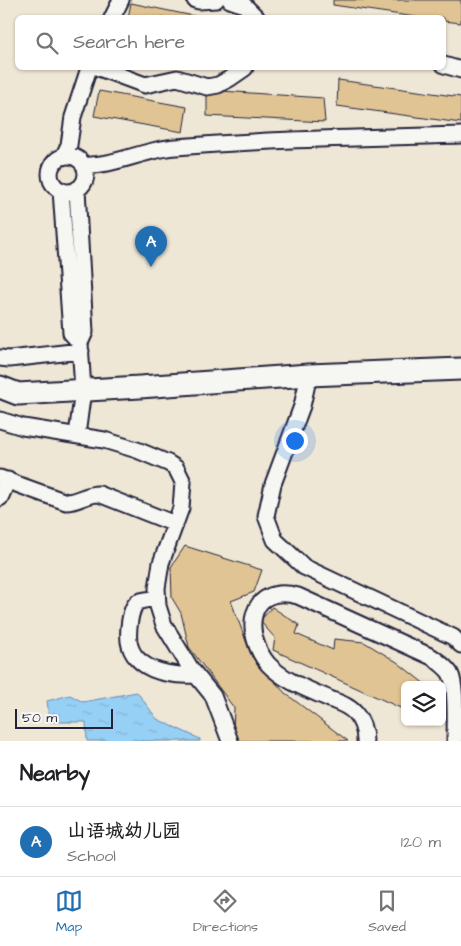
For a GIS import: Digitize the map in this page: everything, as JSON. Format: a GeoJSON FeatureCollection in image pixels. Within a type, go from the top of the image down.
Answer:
{"type":"FeatureCollection","features":[{"type":"Feature","properties":{"kind":"main road"},"geometry":{"type":"LineString","coordinates":[[0,387],[18,394],[309,375],[461,369]]}},
{"type":"Feature","properties":{"kind":"street"},"geometry":{"type":"LineString","coordinates":[[114,15],[121,0]]}},
{"type":"Feature","properties":{"kind":"street"},"geometry":{"type":"LineString","coordinates":[[195,0],[216,0]]}},
{"type":"Feature","properties":{"kind":"street"},"geometry":{"type":"LineString","coordinates":[[230,0],[244,5],[254,15]]}},
{"type":"Feature","properties":{"kind":"street"},"geometry":{"type":"LineString","coordinates":[[446,65],[461,70]]}},
{"type":"Feature","properties":{"kind":"street"},"geometry":{"type":"LineString","coordinates":[[88,70],[73,116],[78,160],[84,182],[77,189],[70,191],[61,190],[54,185],[50,174],[53,163],[78,160],[159,148],[229,143],[461,135]]}},
{"type":"Feature","properties":{"kind":"street"},"geometry":{"type":"LineString","coordinates":[[104,70],[145,85],[177,78],[207,86],[218,85],[242,70]]}},
{"type":"Feature","properties":{"kind":"street"},"geometry":{"type":"LineString","coordinates":[[77,189],[85,332],[80,347],[83,390],[77,435]]}},
{"type":"Feature","properties":{"kind":"street"},"geometry":{"type":"LineString","coordinates":[[61,190],[72,333],[80,347]]}},
{"type":"Feature","properties":{"kind":"street"},"geometry":{"type":"LineString","coordinates":[[0,358],[9,359],[80,347]]}},
{"type":"Feature","properties":{"kind":"street"},"geometry":{"type":"LineString","coordinates":[[309,375],[302,406],[273,484],[266,516],[275,540],[304,567],[453,637],[461,644]]}},
{"type":"Feature","properties":{"kind":"street"},"geometry":{"type":"LineString","coordinates":[[0,420],[23,427],[104,440],[137,450],[176,468],[182,482],[181,508],[160,563],[157,588],[158,606],[164,624],[196,675],[213,696],[230,741]]}},
{"type":"Feature","properties":{"kind":"street"},"geometry":{"type":"LineString","coordinates":[[0,498],[4,479],[66,502],[99,494],[175,524]]}},
{"type":"Feature","properties":{"kind":"street"},"geometry":{"type":"LineString","coordinates":[[365,741],[365,732],[355,712],[289,680],[267,662],[257,645],[253,625],[253,615],[258,604],[264,598],[285,593],[298,596],[432,657],[444,666],[451,675],[455,741]]}},
{"type":"Feature","properties":{"kind":"street"},"geometry":{"type":"LineString","coordinates":[[157,598],[139,602],[130,618],[130,646],[134,655],[142,664],[158,670],[176,675],[196,675]]}},
{"type":"Feature","properties":{"kind":"water"},"geometry":{"type":"Polygon","coordinates":[[[137,692],[157,719],[200,739],[200,741],[87,741],[86,722],[50,722],[47,701],[70,695],[83,702],[137,692]]]}},
{"type":"Feature","properties":{"kind":"building"},"geometry":{"type":"Polygon","coordinates":[[[333,0],[461,0],[461,23],[446,21],[446,15],[401,15],[333,5],[333,0]]]}},
{"type":"Feature","properties":{"kind":"building"},"geometry":{"type":"Polygon","coordinates":[[[131,3],[189,15],[129,15],[131,3]]]}},
{"type":"Feature","properties":{"kind":"building"},"geometry":{"type":"Polygon","coordinates":[[[338,80],[461,97],[461,123],[337,106],[338,80]]]}},
{"type":"Feature","properties":{"kind":"building"},"geometry":{"type":"Polygon","coordinates":[[[207,90],[323,98],[325,122],[207,116],[207,90]]]}},
{"type":"Feature","properties":{"kind":"building"},"geometry":{"type":"Polygon","coordinates":[[[99,91],[187,107],[183,132],[94,116],[99,91]]]}},
{"type":"Feature","properties":{"kind":"building"},"geometry":{"type":"Polygon","coordinates":[[[185,546],[262,570],[254,592],[231,601],[252,657],[285,693],[348,741],[237,741],[233,732],[234,708],[189,647],[181,613],[172,598],[171,567],[185,546]]]}},
{"type":"Feature","properties":{"kind":"building"},"geometry":{"type":"Polygon","coordinates":[[[272,607],[299,625],[296,634],[333,650],[334,639],[364,642],[397,662],[421,681],[401,681],[401,708],[273,650],[275,638],[260,621],[272,607]]]}},
{"type":"Feature","properties":{"kind":"place","name":"山语城幼儿园"},"geometry":{"type":"Point","coordinates":[151,267]}}]}
